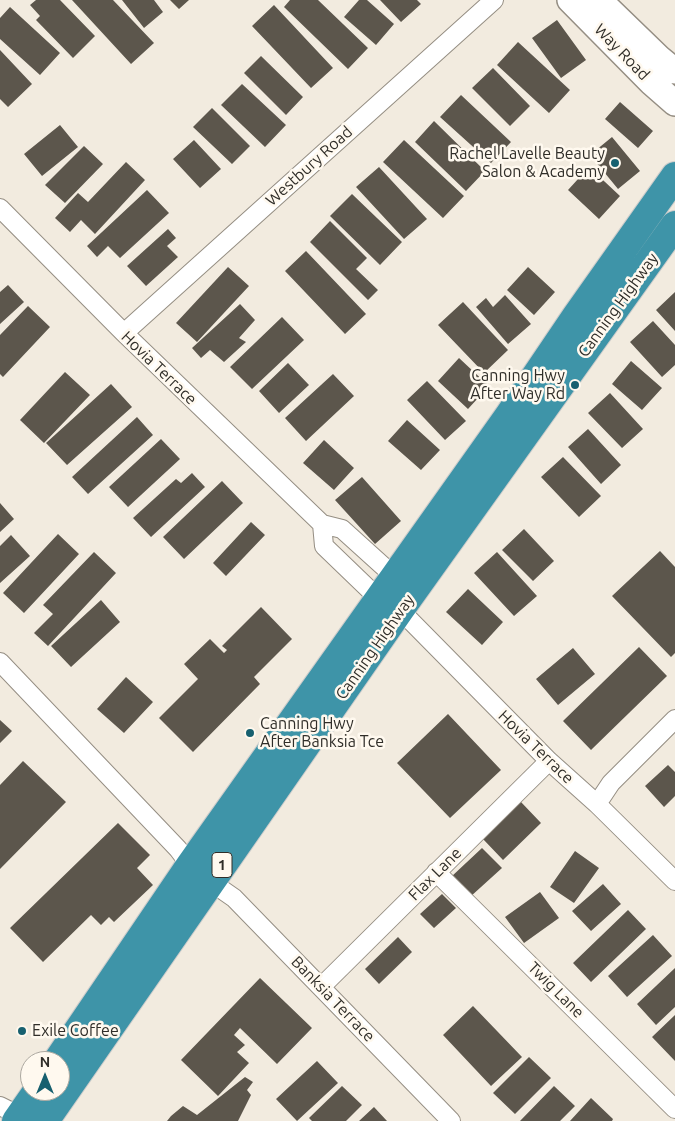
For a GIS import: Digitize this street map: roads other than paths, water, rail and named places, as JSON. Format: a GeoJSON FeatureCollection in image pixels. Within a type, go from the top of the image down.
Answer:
{"type":"FeatureCollection","features":[{"type":"Feature","properties":{"kind":"highway","name":"Canning Highway"},"geometry":{"type":"LineString","coordinates":[[20,1116],[211,882],[389,605],[394,576],[504,423],[576,316],[675,176]]}},
{"type":"Feature","properties":{"kind":"highway","name":"Canning Highway"},"geometry":{"type":"LineString","coordinates":[[64,1051],[190,865],[389,605],[675,225]]}},
{"type":"Feature","properties":{"kind":"highway","name":"Canning Highway"},"geometry":{"type":"LineString","coordinates":[[20,1116],[30,1101]]}},
{"type":"Feature","properties":{"kind":"main road","name":"Way Road"},"geometry":{"type":"LineString","coordinates":[[570,0],[651,82],[675,103]]}},
{"type":"Feature","properties":{"kind":"main road","name":"Way Road"},"geometry":{"type":"LineString","coordinates":[[599,0],[675,71]]}},
{"type":"Feature","properties":{"kind":"street","name":"Westbury Road"},"geometry":{"type":"LineString","coordinates":[[124,333],[494,0]]}},
{"type":"Feature","properties":{"kind":"street","name":"Hovia Terrace"},"geometry":{"type":"LineString","coordinates":[[0,208],[124,333],[322,524],[342,529],[394,576]]}},
{"type":"Feature","properties":{"kind":"street","name":"Hovia Terrace"},"geometry":{"type":"LineString","coordinates":[[322,524],[324,546],[389,605],[548,761],[597,804],[675,882]]}},
{"type":"Feature","properties":{"kind":"street"},"geometry":{"type":"LineString","coordinates":[[0,662],[178,849],[190,865]]}},
{"type":"Feature","properties":{"kind":"street"},"geometry":{"type":"LineString","coordinates":[[597,804],[611,784],[675,719]]}},
{"type":"Feature","properties":{"kind":"street","name":"Flax Lane"},"geometry":{"type":"LineString","coordinates":[[321,987],[548,761]]}},
{"type":"Feature","properties":{"kind":"street","name":"Twig Lane"},"geometry":{"type":"LineString","coordinates":[[436,872],[675,1109]]}},
{"type":"Feature","properties":{"kind":"street","name":"Banksia Terrace"},"geometry":{"type":"LineString","coordinates":[[211,882],[234,898],[452,1121]]}},
{"type":"Feature","properties":{"kind":"place","name":"Rachel Lavelle Beauty Salon & Academy"},"geometry":{"type":"Point","coordinates":[615,163]}},
{"type":"Feature","properties":{"kind":"place","name":"Canning Hwy After Way Rd"},"geometry":{"type":"Point","coordinates":[575,385]}},
{"type":"Feature","properties":{"kind":"place","name":"Canning Hwy After Banksia Tce"},"geometry":{"type":"Point","coordinates":[250,733]}},
{"type":"Feature","properties":{"kind":"place","name":"Exile Coffee"},"geometry":{"type":"Point","coordinates":[22,1031]}}]}
